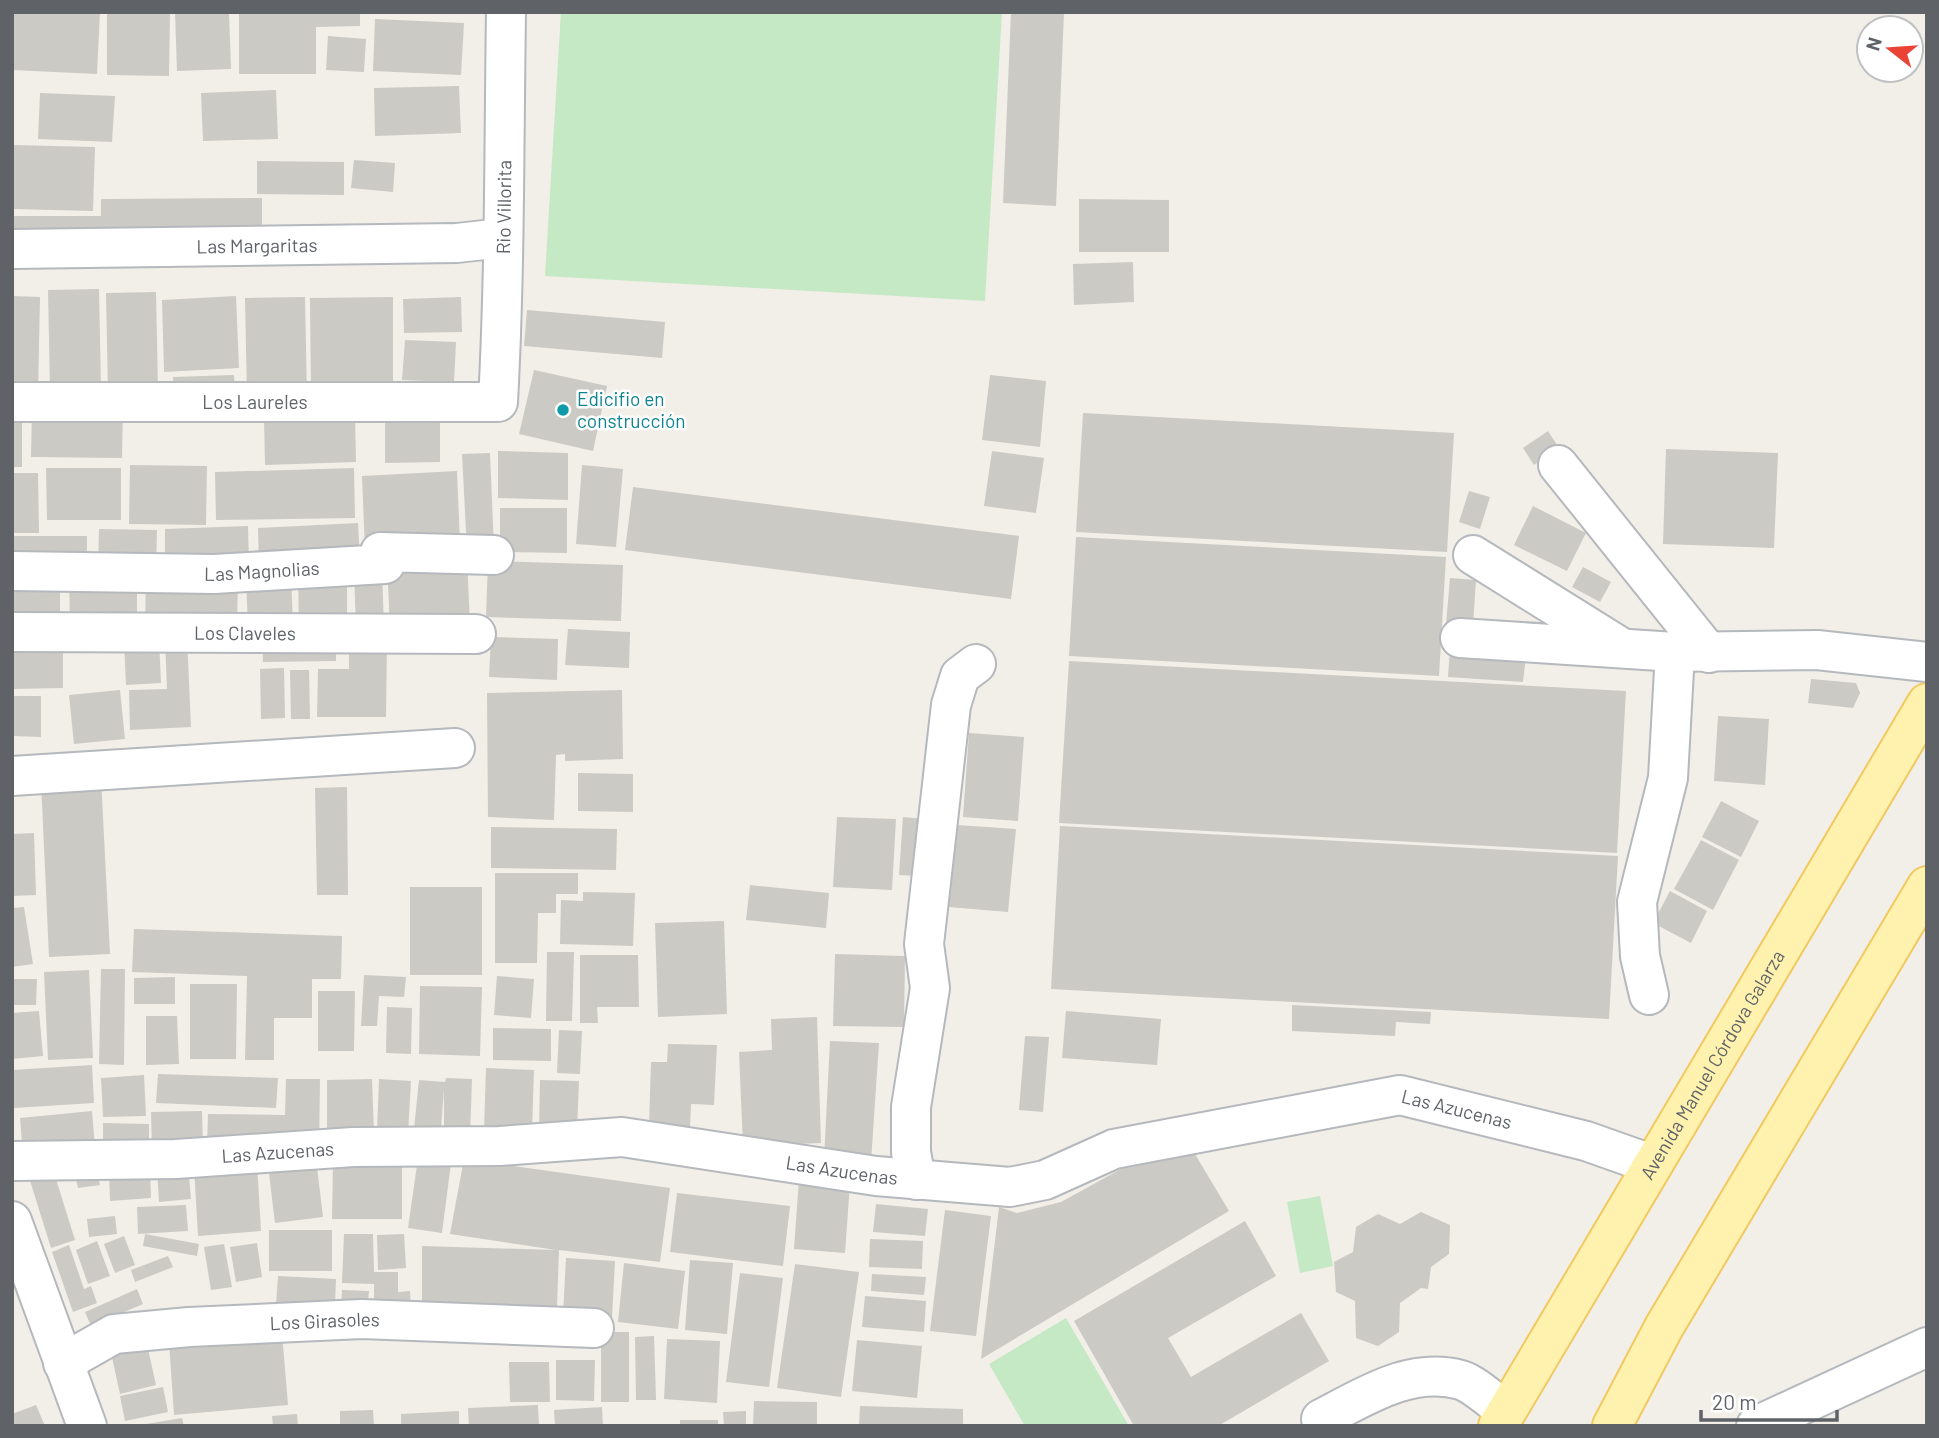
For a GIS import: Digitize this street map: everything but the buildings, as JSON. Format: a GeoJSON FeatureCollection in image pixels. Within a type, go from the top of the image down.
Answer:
{"type":"FeatureCollection","features":[{"type":"Feature","properties":{"kind":"main road","name":"Avenida Manuel Córdova Galarza"},"geometry":{"type":"LineString","coordinates":[[1502,1418],[1927,703]]}},
{"type":"Feature","properties":{"kind":"main road"},"geometry":{"type":"LineString","coordinates":[[1612,1426],[1664,1327],[1923,899]]}},
{"type":"Feature","properties":{"kind":"street","name":"Rio Villorita"},"geometry":{"type":"LineString","coordinates":[[498,402],[505,281],[502,238],[506,12]]}},
{"type":"Feature","properties":{"kind":"street","name":"Las Margaritas"},"geometry":{"type":"LineString","coordinates":[[12,249],[457,243],[502,238]]}},
{"type":"Feature","properties":{"kind":"street","name":"Los Laureles"},"geometry":{"type":"LineString","coordinates":[[12,402],[498,402]]}},
{"type":"Feature","properties":{"kind":"street"},"geometry":{"type":"LineString","coordinates":[[1558,465],[1692,652],[1668,778],[1637,902],[1640,956],[1649,995]]}},
{"type":"Feature","properties":{"kind":"street","name":"Las Magnolias"},"geometry":{"type":"LineString","coordinates":[[12,571],[214,574],[384,564],[380,552],[495,555]]}},
{"type":"Feature","properties":{"kind":"street"},"geometry":{"type":"LineString","coordinates":[[1473,555],[1624,649]]}},
{"type":"Feature","properties":{"kind":"street","name":"Los Claveles"},"geometry":{"type":"LineString","coordinates":[[12,632],[476,634]]}},
{"type":"Feature","properties":{"kind":"street"},"geometry":{"type":"LineString","coordinates":[[1460,638],[1692,652],[1817,650],[1927,662]]}},
{"type":"Feature","properties":{"kind":"street"},"geometry":{"type":"LineString","coordinates":[[916,1180],[911,1152],[911,1107],[930,988],[924,944],[951,705],[960,676],[976,664]]}},
{"type":"Feature","properties":{"kind":"street"},"geometry":{"type":"LineString","coordinates":[[12,776],[454,748]]}},
{"type":"Feature","properties":{"kind":"street","name":"Las Azucenas"},"geometry":{"type":"LineString","coordinates":[[12,1161],[176,1159],[353,1147],[500,1146],[622,1137],[916,1180],[1010,1186],[1045,1180],[1114,1149],[1400,1095],[1586,1141],[1651,1164]]}},
{"type":"Feature","properties":{"kind":"street"},"geometry":{"type":"LineString","coordinates":[[12,1221],[87,1426]]}},
{"type":"Feature","properties":{"kind":"street","name":"Los Girasoles"},"geometry":{"type":"LineString","coordinates":[[63,1363],[114,1334],[202,1326],[362,1319],[594,1328]]}},
{"type":"Feature","properties":{"kind":"street"},"geometry":{"type":"LineString","coordinates":[[1756,1426],[1927,1347]]}},
{"type":"Feature","properties":{"kind":"street"},"geometry":{"type":"LineString","coordinates":[[1321,1419],[1392,1383],[1432,1377],[1462,1381],[1502,1418]]}},
{"type":"Feature","properties":{"kind":"green space"},"geometry":{"type":"Polygon","coordinates":[[[561,12],[1002,12],[985,301],[545,276],[561,12]]]}},
{"type":"Feature","properties":{"kind":"green space"},"geometry":{"type":"Polygon","coordinates":[[[1320,1196],[1333,1266],[1300,1273],[1287,1202],[1320,1196]]]}},
{"type":"Feature","properties":{"kind":"green space"},"geometry":{"type":"Polygon","coordinates":[[[1066,1318],[1129,1426],[1025,1426],[989,1364],[1066,1318]]]}},
{"type":"Feature","properties":{"kind":"place","name":"Edicifio en construcción"},"geometry":{"type":"Point","coordinates":[563,410]}}]}
